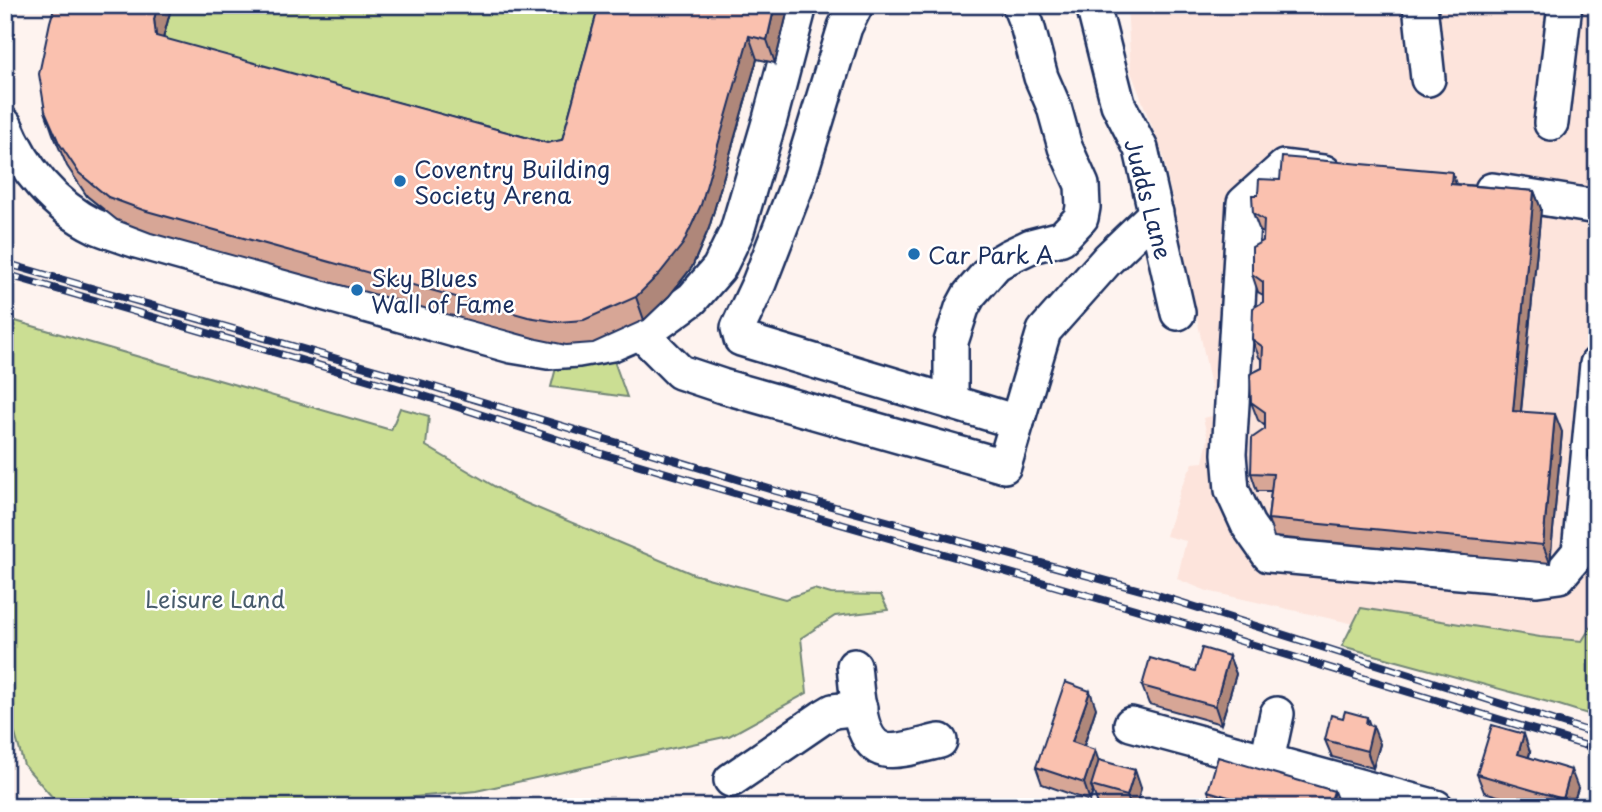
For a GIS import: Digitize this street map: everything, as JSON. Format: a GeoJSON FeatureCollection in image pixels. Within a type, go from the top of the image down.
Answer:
{"type":"FeatureCollection","features":[{"type":"Feature","properties":{"kind":"street"},"geometry":{"type":"LineString","coordinates":[[5,125],[12,141],[37,179],[58,202],[94,225],[137,241],[512,346],[548,352],[578,350],[612,344],[656,325],[692,299],[719,268],[737,231],[800,5]]}},
{"type":"Feature","properties":{"kind":"street"},"geometry":{"type":"LineString","coordinates":[[856,5],[845,27],[797,185],[759,283],[738,328],[741,339],[1017,422]]}},
{"type":"Feature","properties":{"kind":"street"},"geometry":{"type":"LineString","coordinates":[[951,402],[951,342],[969,295],[996,264],[1031,246],[1062,238],[1081,218],[1083,207],[1082,185],[1065,147],[1019,5]]}},
{"type":"Feature","properties":{"kind":"street","name":"Judds Lane"},"geometry":{"type":"LineString","coordinates":[[1093,5],[1118,104],[1141,149],[1178,313]]}},
{"type":"Feature","properties":{"kind":"street"},"geometry":{"type":"LineString","coordinates":[[1420,5],[1428,79]]}},
{"type":"Feature","properties":{"kind":"street"},"geometry":{"type":"LineString","coordinates":[[1551,123],[1565,5]]}},
{"type":"Feature","properties":{"kind":"street"},"geometry":{"type":"LineString","coordinates":[[770,119],[813,134]]}},
{"type":"Feature","properties":{"kind":"street"},"geometry":{"type":"LineString","coordinates":[[1351,174],[1284,167],[1244,203],[1229,454],[1232,490],[1248,525],[1269,555],[1536,579],[1559,576],[1579,552],[1597,364]]}},
{"type":"Feature","properties":{"kind":"street"},"geometry":{"type":"LineString","coordinates":[[1458,185],[1597,207]]}},
{"type":"Feature","properties":{"kind":"street"},"geometry":{"type":"LineString","coordinates":[[640,332],[680,372],[1004,466],[1044,331],[1108,259],[1156,213]]}},
{"type":"Feature","properties":{"kind":"street"},"geometry":{"type":"LineString","coordinates":[[721,264],[759,283]]}},
{"type":"Feature","properties":{"kind":"street"},"geometry":{"type":"LineString","coordinates":[[854,666],[865,732],[872,743],[884,750],[898,750],[940,741]]}},
{"type":"Feature","properties":{"kind":"street"},"geometry":{"type":"LineString","coordinates":[[732,780],[822,717],[833,711],[860,708]]}},
{"type":"Feature","properties":{"kind":"street"},"geometry":{"type":"LineString","coordinates":[[1267,760],[1278,714]]}},
{"type":"Feature","properties":{"kind":"street"},"geometry":{"type":"LineString","coordinates":[[1131,724],[1436,807]]}},
{"type":"Feature","properties":{"kind":"shaded area"},"geometry":{"type":"Polygon","coordinates":[[[1127,5],[1597,5],[1597,617],[1564,671],[1207,591],[1177,579],[1186,541],[1166,536],[1181,488],[1193,463],[1203,462],[1208,439],[1203,418],[1217,415],[1163,155],[1131,72],[1127,5]]]}},
{"type":"Feature","properties":{"kind":"green space","name":"Coventry Building Society Arena"},"geometry":{"type":"Polygon","coordinates":[[[70,5],[789,5],[760,19],[757,59],[709,228],[692,267],[669,296],[117,220],[87,196],[68,166],[70,5]]]}},
{"type":"Feature","properties":{"kind":"green space","name":"Leisure Land"},"geometry":{"type":"Polygon","coordinates":[[[5,318],[391,430],[400,408],[429,416],[426,446],[516,499],[693,574],[785,599],[814,589],[831,594],[881,595],[888,610],[835,616],[801,638],[807,693],[729,736],[476,791],[313,807],[52,807],[54,799],[24,765],[5,700],[5,318]]]}},
{"type":"Feature","properties":{"kind":"green space"},"geometry":{"type":"Polygon","coordinates":[[[614,361],[627,397],[551,387],[556,368],[614,361]]]}},
{"type":"Feature","properties":{"kind":"green space"},"geometry":{"type":"Polygon","coordinates":[[[1361,608],[1540,637],[1582,641],[1597,617],[1597,717],[1342,646],[1361,608]]]}},
{"type":"Feature","properties":{"kind":"building","name":"Coventry Building Society Arena"},"geometry":{"type":"Polygon","coordinates":[[[55,5],[158,5],[154,19],[156,36],[547,143],[562,140],[599,5],[775,5],[767,40],[749,36],[701,205],[683,244],[636,297],[584,320],[558,322],[528,317],[143,210],[108,197],[79,173],[59,143],[45,111],[39,74],[55,5]]]}},
{"type":"Feature","properties":{"kind":"building"},"geometry":{"type":"Polygon","coordinates":[[[1282,157],[1452,172],[1451,184],[1534,191],[1513,411],[1555,414],[1543,545],[1268,519],[1273,474],[1251,473],[1252,438],[1265,429],[1265,412],[1251,402],[1250,374],[1262,368],[1263,347],[1252,339],[1253,308],[1263,302],[1263,282],[1252,274],[1252,247],[1263,241],[1264,220],[1253,213],[1252,195],[1258,195],[1259,179],[1280,180],[1282,157]]]}},
{"type":"Feature","properties":{"kind":"building"},"geometry":{"type":"Polygon","coordinates":[[[1597,382],[1597,456],[1589,456],[1597,382]]]}},
{"type":"Feature","properties":{"kind":"building"},"geometry":{"type":"Polygon","coordinates":[[[1202,648],[1229,656],[1215,706],[1142,686],[1150,658],[1195,671],[1202,648]]]}},
{"type":"Feature","properties":{"kind":"building"},"geometry":{"type":"Polygon","coordinates":[[[1065,682],[1090,691],[1072,742],[1095,750],[1084,783],[1036,767],[1065,682]]]}},
{"type":"Feature","properties":{"kind":"building"},"geometry":{"type":"Polygon","coordinates":[[[1345,711],[1367,717],[1366,724],[1373,726],[1367,751],[1325,740],[1331,715],[1343,718],[1345,711]]]}},
{"type":"Feature","properties":{"kind":"building"},"geometry":{"type":"Polygon","coordinates":[[[1492,725],[1524,734],[1518,754],[1571,770],[1563,799],[1477,774],[1492,725]]]}},
{"type":"Feature","properties":{"kind":"building"},"geometry":{"type":"Polygon","coordinates":[[[1218,757],[1334,791],[1329,807],[1262,807],[1208,791],[1218,757]]]}},
{"type":"Feature","properties":{"kind":"building"},"geometry":{"type":"Polygon","coordinates":[[[1099,760],[1135,770],[1127,796],[1091,786],[1099,760]]]}},
{"type":"Feature","properties":{"kind":"building"},"geometry":{"type":"Polygon","coordinates":[[[1364,802],[1379,807],[1363,807],[1364,802]]]}},
{"type":"Feature","properties":{"kind":"railway"},"geometry":{"type":"LineString","coordinates":[[5,263],[424,384],[776,491],[1148,592],[1597,734]]}},
{"type":"Feature","properties":{"kind":"railway"},"geometry":{"type":"LineString","coordinates":[[5,274],[421,395],[599,453],[1135,609],[1597,749]]}},
{"type":"Feature","properties":{"kind":"place","name":"Coventry Building Society Arena"},"geometry":{"type":"Point","coordinates":[400,181]}},
{"type":"Feature","properties":{"kind":"place","name":"Car Park A"},"geometry":{"type":"Point","coordinates":[914,254]}},
{"type":"Feature","properties":{"kind":"place","name":"Sky Blues Wall of Fame"},"geometry":{"type":"Point","coordinates":[357,290]}}]}
